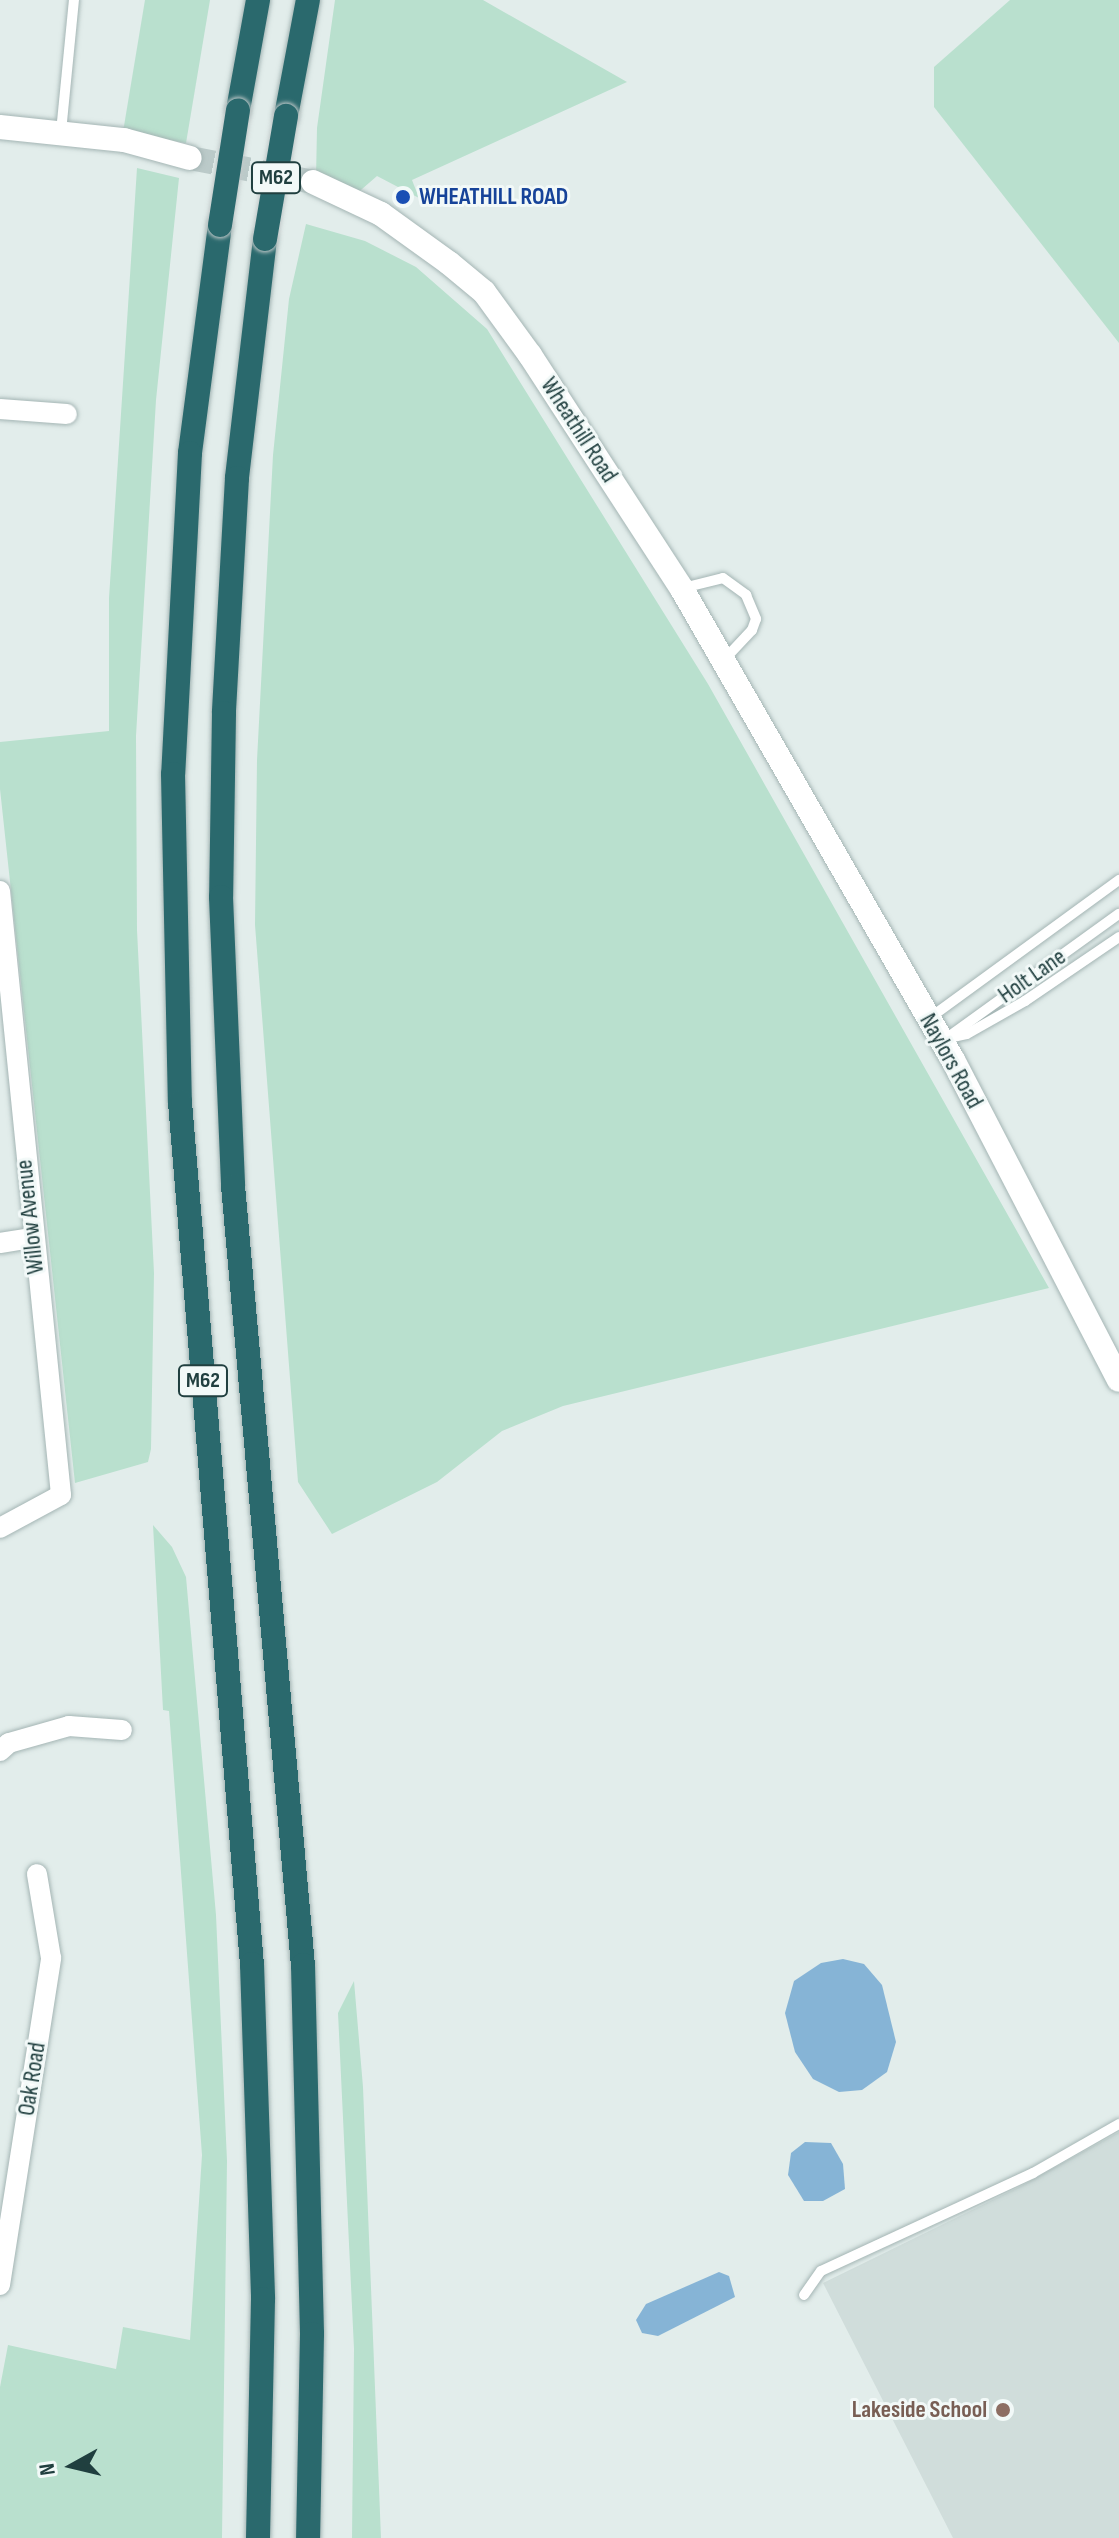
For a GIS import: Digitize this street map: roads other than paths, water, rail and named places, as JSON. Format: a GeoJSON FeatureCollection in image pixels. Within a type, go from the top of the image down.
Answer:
{"type":"FeatureCollection","features":[{"type":"Feature","properties":{"kind":"highway","name":"M62"},"geometry":{"type":"LineString","coordinates":[[258,0],[220,225],[190,453],[173,790],[180,1102],[240,1777],[253,1979],[263,2299],[258,2538]]}},
{"type":"Feature","properties":{"kind":"highway","name":"M62"},"geometry":{"type":"LineString","coordinates":[[308,0],[265,239],[237,478],[224,713],[221,897],[233,1186],[303,1965],[312,2334],[308,2538]]}},
{"type":"Feature","properties":{"kind":"street"},"geometry":{"type":"LineString","coordinates":[[0,127],[124,140],[190,158]]}},
{"type":"Feature","properties":{"kind":"street","name":"Wheathill Road"},"geometry":{"type":"LineString","coordinates":[[313,182],[381,214],[484,292],[682,589],[772,748]]}},
{"type":"Feature","properties":{"kind":"street"},"geometry":{"type":"LineString","coordinates":[[0,409],[67,414]]}},
{"type":"Feature","properties":{"kind":"street","name":"Naylors Road"},"geometry":{"type":"LineString","coordinates":[[772,748],[944,1040],[1119,1380]]}},
{"type":"Feature","properties":{"kind":"street","name":"Willow Avenue"},"geometry":{"type":"LineString","coordinates":[[0,891],[5,1016],[61,1495],[0,1528]]}},
{"type":"Feature","properties":{"kind":"street"},"geometry":{"type":"LineString","coordinates":[[0,1243],[31,1238]]}},
{"type":"Feature","properties":{"kind":"street"},"geometry":{"type":"LineString","coordinates":[[0,1751],[9,1743],[69,1726],[122,1730]]}},
{"type":"Feature","properties":{"kind":"street","name":"Oak Road"},"geometry":{"type":"LineString","coordinates":[[0,2285],[51,1958],[37,1874]]}},
{"type":"Feature","properties":{"kind":"lane"},"geometry":{"type":"LineString","coordinates":[[61,132],[74,0]]}},
{"type":"Feature","properties":{"kind":"lane"},"geometry":{"type":"LineString","coordinates":[[682,589],[698,580],[723,578],[746,595],[756,619],[752,630],[722,661]]}},
{"type":"Feature","properties":{"kind":"lane"},"geometry":{"type":"LineString","coordinates":[[929,1018],[1119,880]]}},
{"type":"Feature","properties":{"kind":"lane","name":"Holt Lane"},"geometry":{"type":"LineString","coordinates":[[944,1040],[1119,914]]}},
{"type":"Feature","properties":{"kind":"lane","name":"Holt Lane"},"geometry":{"type":"LineString","coordinates":[[944,1040],[967,1034],[1025,1001],[1119,937]]}},
{"type":"Feature","properties":{"kind":"lane"},"geometry":{"type":"LineString","coordinates":[[804,2295],[821,2271],[1033,2173],[1119,2124]]}},
{"type":"Feature","properties":{"kind":"water"},"geometry":{"type":"Polygon","coordinates":[[[843,1959],[864,1964],[882,1985],[896,2042],[887,2072],[862,2090],[839,2092],[813,2079],[795,2052],[785,2013],[794,1981],[821,1963],[843,1959]]]}},
{"type":"Feature","properties":{"kind":"water"},"geometry":{"type":"Polygon","coordinates":[[[805,2142],[831,2143],[843,2164],[845,2189],[823,2201],[804,2201],[788,2175],[791,2153],[805,2142]]]}},
{"type":"Feature","properties":{"kind":"water"},"geometry":{"type":"Polygon","coordinates":[[[719,2272],[729,2276],[735,2297],[658,2336],[642,2333],[636,2320],[646,2304],[719,2272]]]}},
{"type":"Feature","properties":{"kind":"tunnel"},"geometry":{"type":"LineString","coordinates":[[190,158],[313,182]]}},
{"type":"Feature","properties":{"kind":"place","name":"WHEATHILL ROAD"},"geometry":{"type":"Point","coordinates":[403,197]}},
{"type":"Feature","properties":{"kind":"place","name":"Lakeside School"},"geometry":{"type":"Point","coordinates":[1003,2410]}}]}
